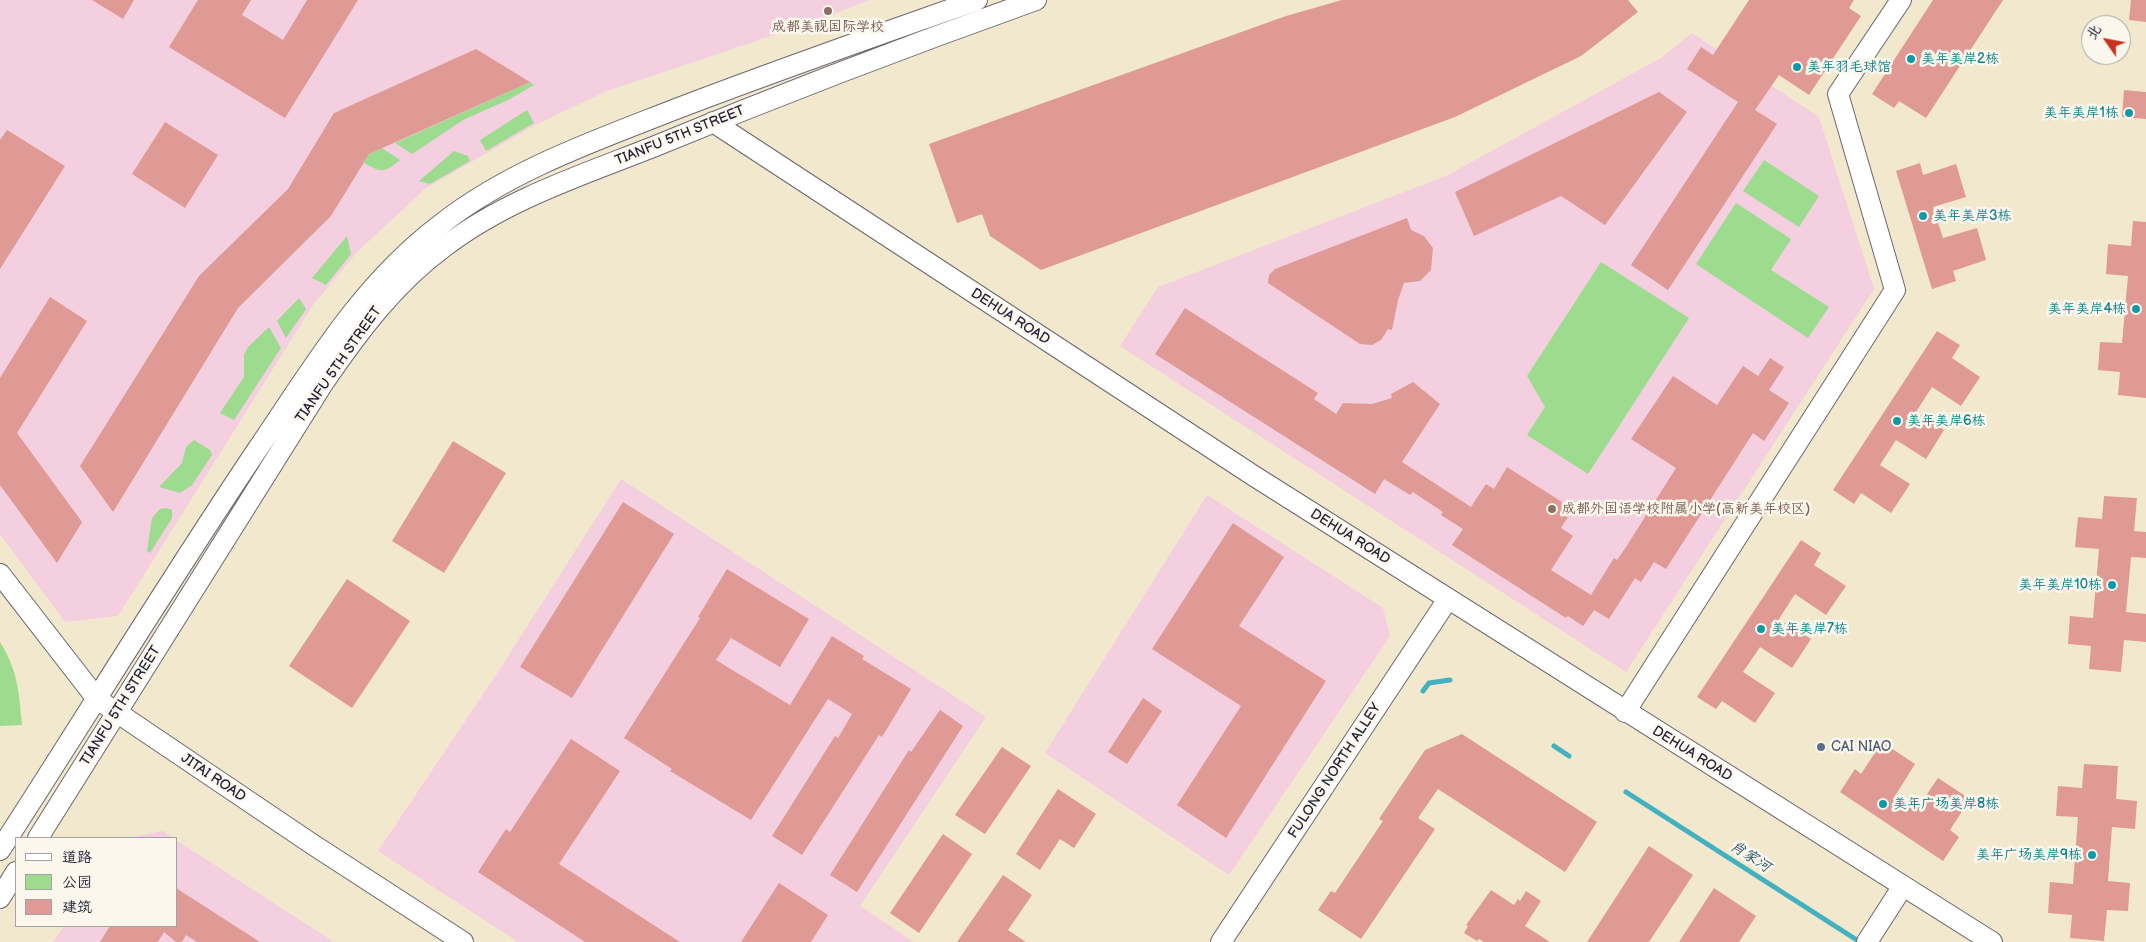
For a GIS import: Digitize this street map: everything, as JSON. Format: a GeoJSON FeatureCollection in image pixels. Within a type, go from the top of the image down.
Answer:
{"type":"FeatureCollection","features":[{"type":"Feature","properties":{"kind":"street","name":"TIANFU 5TH STREET"},"geometry":{"type":"LineString","coordinates":[[0,850],[242,472],[360,300],[395,262],[443,222],[509,181],[604,136],[738,84],[977,0]]}},
{"type":"Feature","properties":{"kind":"street","name":"TIANFU 5TH STREET"},"geometry":{"type":"LineString","coordinates":[[39,837],[319,390],[355,337],[406,278],[445,246],[488,218],[542,192],[713,122],[1036,0]]}},
{"type":"Feature","properties":{"kind":"street"},"geometry":{"type":"LineString","coordinates":[[1625,712],[1895,290],[1838,94],[1901,0]]}},
{"type":"Feature","properties":{"kind":"street","name":"DEHUA ROAD"},"geometry":{"type":"LineString","coordinates":[[713,122],[1254,476],[1992,942]]}},
{"type":"Feature","properties":{"kind":"street","name":"JITAI ROAD"},"geometry":{"type":"LineString","coordinates":[[0,574],[97,699],[312,844],[463,942]]}},
{"type":"Feature","properties":{"kind":"street","name":"FULONG NORTH ALLEY"},"geometry":{"type":"LineString","coordinates":[[1221,942],[1448,599]]}},
{"type":"Feature","properties":{"kind":"street"},"geometry":{"type":"LineString","coordinates":[[0,898],[15,874]]}},
{"type":"Feature","properties":{"kind":"street"},"geometry":{"type":"LineString","coordinates":[[1870,938],[1903,886]]}},
{"type":"Feature","properties":{"kind":"shaded area"},"geometry":{"type":"Polygon","coordinates":[[[0,0],[869,0],[816,21],[607,91],[537,124],[426,188],[358,251],[313,305],[118,616],[65,622],[0,534],[0,0]]]}},
{"type":"Feature","properties":{"kind":"shaded area","name":"成都外国语学校附属小学(高新美年校区)"},"geometry":{"type":"Polygon","coordinates":[[[1692,33],[1819,117],[1874,289],[1626,672],[1120,346],[1158,287],[1448,175],[1661,58],[1692,33]]]}},
{"type":"Feature","properties":{"kind":"shaded area"},"geometry":{"type":"Polygon","coordinates":[[[621,479],[986,717],[860,906],[914,942],[518,942],[378,851],[498,672],[621,479]]]}},
{"type":"Feature","properties":{"kind":"shaded area"},"geometry":{"type":"Polygon","coordinates":[[[1207,495],[1383,608],[1390,636],[1229,875],[1045,753],[1207,495]]]}},
{"type":"Feature","properties":{"kind":"shaded area"},"geometry":{"type":"Polygon","coordinates":[[[163,831],[172,837],[132,837],[163,831]]]}},
{"type":"Feature","properties":{"kind":"shaded area"},"geometry":{"type":"Polygon","coordinates":[[[178,841],[334,942],[53,942],[63,927],[178,927],[178,841]]]}},
{"type":"Feature","properties":{"kind":"green space"},"geometry":{"type":"Polygon","coordinates":[[[530,82],[534,85],[508,100],[463,120],[412,154],[395,143],[530,82]]]}},
{"type":"Feature","properties":{"kind":"green space"},"geometry":{"type":"Polygon","coordinates":[[[527,110],[534,123],[486,151],[480,140],[527,110]]]}},
{"type":"Feature","properties":{"kind":"green space"},"geometry":{"type":"Polygon","coordinates":[[[382,148],[400,160],[383,170],[375,169],[364,163],[369,154],[382,148]]]}},
{"type":"Feature","properties":{"kind":"green space"},"geometry":{"type":"Polygon","coordinates":[[[454,151],[468,156],[470,161],[430,184],[419,181],[454,151]]]}},
{"type":"Feature","properties":{"kind":"green space"},"geometry":{"type":"Polygon","coordinates":[[[1764,160],[1819,196],[1799,227],[1743,191],[1764,160]]]}},
{"type":"Feature","properties":{"kind":"green space"},"geometry":{"type":"Polygon","coordinates":[[[1736,203],[1791,239],[1771,270],[1829,307],[1808,338],[1696,264],[1736,203]]]}},
{"type":"Feature","properties":{"kind":"green space"},"geometry":{"type":"Polygon","coordinates":[[[347,236],[351,254],[326,285],[312,278],[347,236]]]}},
{"type":"Feature","properties":{"kind":"green space"},"geometry":{"type":"Polygon","coordinates":[[[1601,262],[1689,318],[1588,474],[1527,435],[1545,407],[1527,376],[1601,262]]]}},
{"type":"Feature","properties":{"kind":"green space"},"geometry":{"type":"Polygon","coordinates":[[[299,298],[306,309],[286,338],[277,321],[299,298]]]}},
{"type":"Feature","properties":{"kind":"green space"},"geometry":{"type":"Polygon","coordinates":[[[269,327],[281,348],[234,420],[220,413],[244,377],[244,355],[248,347],[269,327]]]}},
{"type":"Feature","properties":{"kind":"green space"},"geometry":{"type":"Polygon","coordinates":[[[194,440],[210,450],[212,455],[192,485],[180,493],[159,487],[182,463],[186,447],[194,440]]]}},
{"type":"Feature","properties":{"kind":"green space"},"geometry":{"type":"Polygon","coordinates":[[[160,509],[172,510],[172,518],[150,553],[147,551],[152,518],[160,509]]]}},
{"type":"Feature","properties":{"kind":"green space"},"geometry":{"type":"Polygon","coordinates":[[[0,642],[14,672],[22,725],[0,726],[0,642]]]}},
{"type":"Feature","properties":{"kind":"building"},"geometry":{"type":"Polygon","coordinates":[[[92,0],[134,0],[123,19],[92,0]]]}},
{"type":"Feature","properties":{"kind":"building"},"geometry":{"type":"Polygon","coordinates":[[[198,0],[251,0],[242,15],[283,40],[307,0],[358,0],[285,118],[169,47],[198,0]]]}},
{"type":"Feature","properties":{"kind":"building"},"geometry":{"type":"Polygon","coordinates":[[[1342,0],[1628,0],[1638,12],[1581,56],[1455,117],[1041,270],[990,236],[982,214],[957,223],[929,144],[1286,16],[1342,0]]]}},
{"type":"Feature","properties":{"kind":"building"},"geometry":{"type":"Polygon","coordinates":[[[1749,0],[1854,0],[1849,8],[1861,16],[1809,95],[1779,75],[1755,110],[1777,124],[1668,290],[1631,265],[1738,102],[1687,69],[1701,47],[1713,55],[1749,0]]]}},
{"type":"Feature","properties":{"kind":"building","name":"美年美岸2栋"},"geometry":{"type":"Polygon","coordinates":[[[1933,0],[2003,0],[1926,118],[1899,101],[1894,108],[1872,94],[1933,0]]]}},
{"type":"Feature","properties":{"kind":"building"},"geometry":{"type":"Polygon","coordinates":[[[2131,0],[2146,0],[2146,22],[2131,20],[2131,0]]]}},
{"type":"Feature","properties":{"kind":"building"},"geometry":{"type":"Polygon","coordinates":[[[476,49],[530,82],[369,154],[331,216],[238,308],[113,512],[80,466],[199,276],[288,189],[334,113],[476,49]]]}},
{"type":"Feature","properties":{"kind":"building","name":"美年美岸1栋"},"geometry":{"type":"Polygon","coordinates":[[[2124,90],[2146,92],[2146,119],[2122,117],[2124,90]]]}},
{"type":"Feature","properties":{"kind":"building"},"geometry":{"type":"Polygon","coordinates":[[[1659,92],[1687,112],[1605,225],[1561,196],[1474,236],[1455,192],[1659,92]]]}},
{"type":"Feature","properties":{"kind":"building"},"geometry":{"type":"Polygon","coordinates":[[[165,122],[218,155],[185,208],[132,174],[165,122]]]}},
{"type":"Feature","properties":{"kind":"building"},"geometry":{"type":"Polygon","coordinates":[[[7,130],[65,166],[0,269],[0,140],[7,130]]]}},
{"type":"Feature","properties":{"kind":"building","name":"美年美岸3栋"},"geometry":{"type":"Polygon","coordinates":[[[1920,163],[1923,175],[1956,164],[1966,197],[1933,207],[1943,238],[1977,228],[1986,260],[1953,271],[1956,281],[1932,289],[1896,171],[1920,163]]]}},
{"type":"Feature","properties":{"kind":"building"},"geometry":{"type":"Polygon","coordinates":[[[1407,218],[1411,230],[1424,236],[1433,248],[1431,270],[1420,281],[1404,283],[1398,300],[1392,330],[1388,329],[1381,340],[1372,345],[1360,344],[1268,283],[1269,275],[1275,269],[1407,218]]]}},
{"type":"Feature","properties":{"kind":"building","name":"美年美岸4栋"},"geometry":{"type":"Polygon","coordinates":[[[2133,221],[2146,222],[2146,398],[2118,395],[2120,372],[2098,370],[2100,342],[2122,343],[2128,276],[2106,274],[2108,244],[2131,246],[2133,221]]]}},
{"type":"Feature","properties":{"kind":"building"},"geometry":{"type":"Polygon","coordinates":[[[50,297],[87,321],[17,433],[82,522],[57,563],[0,485],[0,378],[50,297]]]}},
{"type":"Feature","properties":{"kind":"building"},"geometry":{"type":"Polygon","coordinates":[[[1185,308],[1318,393],[1314,399],[1336,414],[1343,403],[1372,404],[1392,398],[1391,394],[1413,382],[1440,404],[1402,462],[1471,507],[1486,484],[1494,489],[1507,467],[1573,509],[1561,528],[1573,536],[1551,570],[1591,595],[1614,558],[1617,560],[1626,547],[1676,468],[1631,439],[1673,376],[1717,405],[1743,366],[1758,376],[1770,358],[1784,367],[1769,390],[1789,403],[1764,441],[1753,433],[1666,569],[1654,562],[1641,582],[1635,578],[1609,619],[1594,610],[1583,626],[1568,616],[1566,618],[1452,545],[1463,529],[1441,515],[1443,512],[1413,492],[1410,495],[1384,479],[1375,494],[1155,354],[1185,308]]]}},
{"type":"Feature","properties":{"kind":"building","name":"美年美岸6栋"},"geometry":{"type":"Polygon","coordinates":[[[1937,331],[1960,345],[1952,358],[1980,377],[1961,406],[1932,387],[1916,412],[1944,430],[1926,459],[1896,440],[1880,465],[1910,484],[1891,513],[1861,493],[1854,504],[1833,490],[1937,331]]]}},
{"type":"Feature","properties":{"kind":"building"},"geometry":{"type":"Polygon","coordinates":[[[453,441],[506,473],[444,573],[392,541],[453,441]]]}},
{"type":"Feature","properties":{"kind":"building","name":"美年美岸10栋"},"geometry":{"type":"Polygon","coordinates":[[[2104,496],[2137,498],[2134,531],[2146,532],[2146,558],[2131,557],[2126,612],[2146,614],[2146,642],[2124,640],[2121,672],[2089,669],[2091,646],[2068,644],[2070,616],[2093,618],[2099,549],[2075,547],[2078,517],[2102,519],[2104,496]]]}},
{"type":"Feature","properties":{"kind":"building"},"geometry":{"type":"Polygon","coordinates":[[[623,502],[674,534],[572,698],[520,667],[623,502]]]}},
{"type":"Feature","properties":{"kind":"building"},"geometry":{"type":"Polygon","coordinates":[[[1233,523],[1284,557],[1239,626],[1326,681],[1226,838],[1177,805],[1241,706],[1152,649],[1233,523]]]}},
{"type":"Feature","properties":{"kind":"building","name":"美年美岸7栋"},"geometry":{"type":"Polygon","coordinates":[[[1801,540],[1821,553],[1814,565],[1846,586],[1826,615],[1795,594],[1779,619],[1811,639],[1792,668],[1760,647],[1743,672],[1775,693],[1755,723],[1722,701],[1716,709],[1697,697],[1801,540]]]}},
{"type":"Feature","properties":{"kind":"building"},"geometry":{"type":"Polygon","coordinates":[[[727,569],[809,619],[780,667],[731,638],[716,660],[790,705],[832,636],[864,656],[862,659],[911,689],[882,737],[879,735],[802,855],[772,836],[835,736],[838,738],[852,714],[828,699],[751,820],[670,771],[672,769],[624,738],[700,618],[698,617],[727,569]]]}},
{"type":"Feature","properties":{"kind":"building"},"geometry":{"type":"Polygon","coordinates":[[[347,579],[410,621],[352,708],[289,666],[347,579]]]}},
{"type":"Feature","properties":{"kind":"building"},"geometry":{"type":"Polygon","coordinates":[[[1143,698],[1162,711],[1127,764],[1108,752],[1143,698]]]}},
{"type":"Feature","properties":{"kind":"building"},"geometry":{"type":"Polygon","coordinates":[[[940,710],[963,726],[857,892],[830,875],[909,750],[911,752],[940,710]]]}},
{"type":"Feature","properties":{"kind":"building"},"geometry":{"type":"Polygon","coordinates":[[[1462,734],[1597,822],[1565,872],[1438,789],[1418,818],[1435,829],[1361,939],[1318,910],[1331,891],[1335,893],[1383,821],[1379,819],[1425,750],[1462,734]]]}},
{"type":"Feature","properties":{"kind":"building"},"geometry":{"type":"Polygon","coordinates":[[[571,739],[620,771],[559,864],[680,942],[585,942],[478,872],[506,829],[510,832],[571,739]]]}},
{"type":"Feature","properties":{"kind":"building","name":"美年广场美岸8栋"},"geometry":{"type":"Polygon","coordinates":[[[1882,742],[1915,764],[1895,796],[1916,810],[1938,778],[1970,799],[1950,830],[1959,837],[1943,861],[1840,792],[1855,769],[1861,774],[1882,742]]]}},
{"type":"Feature","properties":{"kind":"building"},"geometry":{"type":"Polygon","coordinates":[[[1002,747],[1031,766],[985,834],[955,815],[1002,747]]]}},
{"type":"Feature","properties":{"kind":"building","name":"美年广场美岸9栋"},"geometry":{"type":"Polygon","coordinates":[[[2084,764],[2118,766],[2116,799],[2137,801],[2135,829],[2112,827],[2108,881],[2130,883],[2128,911],[2107,910],[2104,941],[2070,938],[2072,915],[2048,913],[2050,882],[2073,884],[2078,817],[2056,816],[2058,786],[2082,788],[2084,764]]]}},
{"type":"Feature","properties":{"kind":"building"},"geometry":{"type":"Polygon","coordinates":[[[1058,789],[1096,814],[1074,848],[1060,839],[1040,870],[1016,854],[1058,789]]]}},
{"type":"Feature","properties":{"kind":"building"},"geometry":{"type":"Polygon","coordinates":[[[943,834],[972,854],[919,933],[890,913],[943,834]]]}},
{"type":"Feature","properties":{"kind":"building"},"geometry":{"type":"Polygon","coordinates":[[[1649,846],[1693,875],[1649,942],[1587,942],[1649,846]]]}},
{"type":"Feature","properties":{"kind":"building"},"geometry":{"type":"Polygon","coordinates":[[[1003,875],[1032,895],[1008,930],[1026,942],[957,942],[1003,875]]]}},
{"type":"Feature","properties":{"kind":"building"},"geometry":{"type":"Polygon","coordinates":[[[779,883],[828,915],[811,942],[741,942],[779,883]]]}},
{"type":"Feature","properties":{"kind":"building"},"geometry":{"type":"Polygon","coordinates":[[[1714,888],[1756,916],[1739,942],[1679,942],[1714,888]]]}},
{"type":"Feature","properties":{"kind":"building"},"geometry":{"type":"Polygon","coordinates":[[[178,889],[260,942],[197,942],[186,935],[182,942],[176,942],[164,932],[158,942],[100,942],[109,927],[178,927],[178,889]]]}},
{"type":"Feature","properties":{"kind":"building"},"geometry":{"type":"Polygon","coordinates":[[[1491,890],[1514,905],[1518,899],[1520,901],[1526,891],[1541,901],[1525,926],[1550,942],[1484,942],[1479,939],[1477,941],[1464,933],[1468,926],[1466,925],[1491,890]]]}},
{"type":"Feature","properties":{"kind":"waterway","name":"肖家河"},"geometry":{"type":"LineString","coordinates":[[1423,691],[1429,683],[1450,680]]}},
{"type":"Feature","properties":{"kind":"waterway","name":"肖家河"},"geometry":{"type":"LineString","coordinates":[[1554,746],[1569,756]]}},
{"type":"Feature","properties":{"kind":"waterway","name":"肖家河"},"geometry":{"type":"LineString","coordinates":[[1626,792],[1860,942]]}},
{"type":"Feature","properties":{"kind":"place","name":"成都美视国际学校"},"geometry":{"type":"Point","coordinates":[828,11]}},
{"type":"Feature","properties":{"kind":"place","name":"美年美岸2栋"},"geometry":{"type":"Point","coordinates":[1911,59]}},
{"type":"Feature","properties":{"kind":"place","name":"美年羽毛球馆"},"geometry":{"type":"Point","coordinates":[1797,67]}},
{"type":"Feature","properties":{"kind":"place","name":"美年美岸1栋"},"geometry":{"type":"Point","coordinates":[2129,113]}},
{"type":"Feature","properties":{"kind":"place","name":"美年美岸3栋"},"geometry":{"type":"Point","coordinates":[1923,216]}},
{"type":"Feature","properties":{"kind":"place","name":"美年美岸4栋"},"geometry":{"type":"Point","coordinates":[2136,309]}},
{"type":"Feature","properties":{"kind":"place","name":"美年美岸6栋"},"geometry":{"type":"Point","coordinates":[1897,421]}},
{"type":"Feature","properties":{"kind":"place","name":"成都外国语学校附属小学(高新美年校区)"},"geometry":{"type":"Point","coordinates":[1552,509]}},
{"type":"Feature","properties":{"kind":"place","name":"美年美岸10栋"},"geometry":{"type":"Point","coordinates":[2112,585]}},
{"type":"Feature","properties":{"kind":"place","name":"美年美岸7栋"},"geometry":{"type":"Point","coordinates":[1761,629]}},
{"type":"Feature","properties":{"kind":"place","name":"CAI NIAO"},"geometry":{"type":"Point","coordinates":[1821,747]}},
{"type":"Feature","properties":{"kind":"place","name":"美年广场美岸8栋"},"geometry":{"type":"Point","coordinates":[1883,804]}},
{"type":"Feature","properties":{"kind":"place","name":"美年广场美岸9栋"},"geometry":{"type":"Point","coordinates":[2092,855]}}]}
